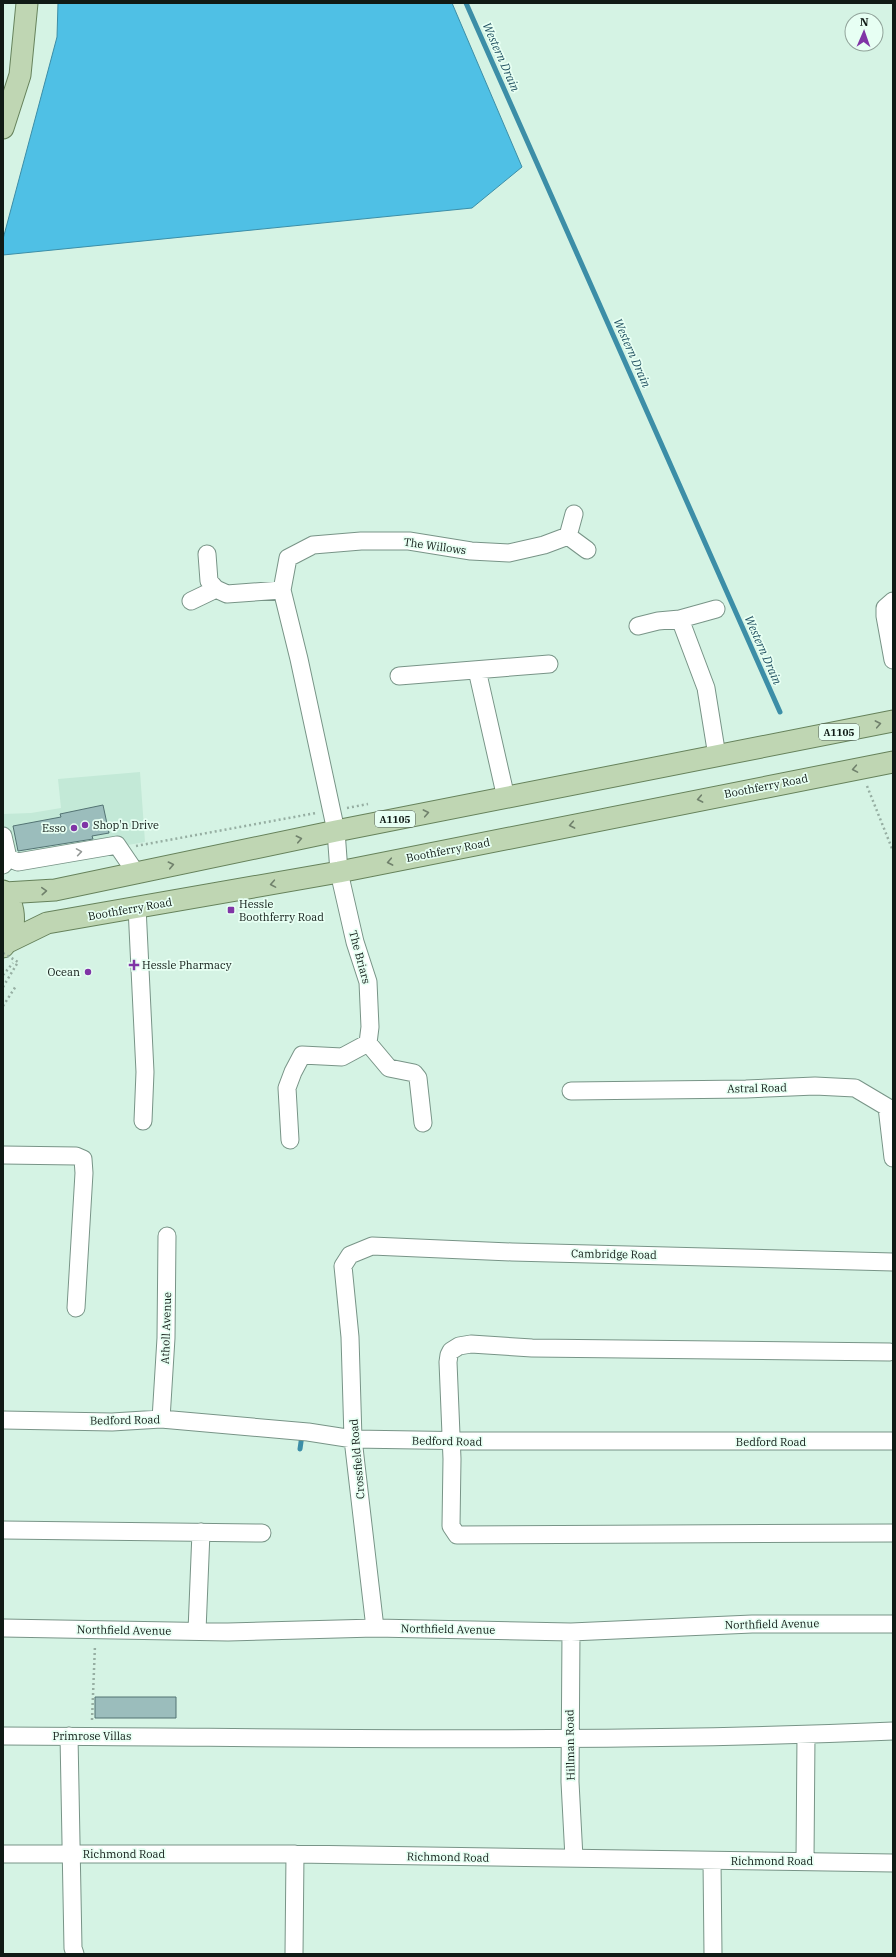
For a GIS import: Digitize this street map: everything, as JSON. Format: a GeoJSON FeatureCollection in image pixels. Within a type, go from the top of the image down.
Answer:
{"type":"FeatureCollection","features":[{"type":"Feature","properties":{"kind":"main road"},"geometry":{"type":"LineString","coordinates":[[3,128],[20,75],[27,3]]}},
{"type":"Feature","properties":{"kind":"main road","name":"A1105"},"geometry":{"type":"LineString","coordinates":[[4,892],[55,890],[336,831],[893,721]]}},
{"type":"Feature","properties":{"kind":"main road","name":"Boothferry Road"},"geometry":{"type":"LineString","coordinates":[[4,947],[47,923],[340,872],[893,762]]}},
{"type":"Feature","properties":{"kind":"main road"},"geometry":{"type":"LineString","coordinates":[[4,892],[11,905],[14,918],[12,931],[4,947]]}},
{"type":"Feature","properties":{"kind":"street"},"geometry":{"type":"LineString","coordinates":[[574,514],[568,536],[587,550]]}},
{"type":"Feature","properties":{"kind":"street","name":"The Willows"},"geometry":{"type":"LineString","coordinates":[[336,831],[299,659],[282,590],[288,558],[312,545],[361,541],[409,541],[472,551],[509,553],[544,545],[568,536]]}},
{"type":"Feature","properties":{"kind":"street"},"geometry":{"type":"LineString","coordinates":[[207,554],[209,581],[216,589],[227,594],[282,590]]}},
{"type":"Feature","properties":{"kind":"street"},"geometry":{"type":"LineString","coordinates":[[191,601],[216,589]]}},
{"type":"Feature","properties":{"kind":"street"},"geometry":{"type":"LineString","coordinates":[[893,601],[885,608],[885,616],[893,660]]}},
{"type":"Feature","properties":{"kind":"street"},"geometry":{"type":"LineString","coordinates":[[638,626],[658,621],[680,619],[716,609]]}},
{"type":"Feature","properties":{"kind":"street"},"geometry":{"type":"LineString","coordinates":[[680,619],[706,688],[717,756]]}},
{"type":"Feature","properties":{"kind":"street"},"geometry":{"type":"LineString","coordinates":[[399,676],[549,664]]}},
{"type":"Feature","properties":{"kind":"street"},"geometry":{"type":"LineString","coordinates":[[477,670],[506,798]]}},
{"type":"Feature","properties":{"kind":"street","name":"The Briars"},"geometry":{"type":"LineString","coordinates":[[336,831],[340,872],[356,942],[368,982],[370,1027],[368,1043]]}},
{"type":"Feature","properties":{"kind":"street"},"geometry":{"type":"LineString","coordinates":[[3,836],[6,861],[18,862],[117,845],[136,873]]}},
{"type":"Feature","properties":{"kind":"street"},"geometry":{"type":"LineString","coordinates":[[137,907],[144,1044],[143,1121]]}},
{"type":"Feature","properties":{"kind":"street"},"geometry":{"type":"LineString","coordinates":[[290,1140],[287,1088],[302,1055],[342,1057],[368,1043],[386,1065],[393,1069],[414,1074],[418,1078],[423,1123]]}},
{"type":"Feature","properties":{"kind":"street","name":"Astral Road"},"geometry":{"type":"LineString","coordinates":[[571,1091],[746,1089],[815,1086],[855,1088],[890,1104],[893,1158]]}},
{"type":"Feature","properties":{"kind":"street"},"geometry":{"type":"LineString","coordinates":[[3,1155],[76,1156],[83,1159],[84,1173],[76,1308]]}},
{"type":"Feature","properties":{"kind":"street","name":"Atholl Avenue"},"geometry":{"type":"LineString","coordinates":[[161,1419],[166,1338],[167,1236]]}},
{"type":"Feature","properties":{"kind":"street","name":"Cambridge Road"},"geometry":{"type":"LineString","coordinates":[[343,1266],[350,1255],[372,1246],[512,1252],[893,1262]]}},
{"type":"Feature","properties":{"kind":"street","name":"Crossfield Road"},"geometry":{"type":"LineString","coordinates":[[343,1266],[350,1337],[353,1439],[375,1628]]}},
{"type":"Feature","properties":{"kind":"street"},"geometry":{"type":"LineString","coordinates":[[890,1352],[532,1348],[471,1344],[459,1346],[451,1351],[449,1356],[451,1526],[457,1535],[893,1533]]}},
{"type":"Feature","properties":{"kind":"street","name":"Bedford Road"},"geometry":{"type":"LineString","coordinates":[[3,1420],[112,1422],[161,1419],[308,1432],[353,1439],[451,1441],[893,1441]]}},
{"type":"Feature","properties":{"kind":"street"},"geometry":{"type":"LineString","coordinates":[[3,1530],[262,1533]]}},
{"type":"Feature","properties":{"kind":"street"},"geometry":{"type":"LineString","coordinates":[[197,1631],[201,1532]]}},
{"type":"Feature","properties":{"kind":"street","name":"Northfield Avenue"},"geometry":{"type":"LineString","coordinates":[[3,1628],[197,1631],[375,1628],[571,1632],[752,1624],[893,1624]]}},
{"type":"Feature","properties":{"kind":"street","name":"Hillman Road"},"geometry":{"type":"LineString","coordinates":[[571,1632],[570,1738],[574,1858]]}},
{"type":"Feature","properties":{"kind":"street","name":"Primrose Villas"},"geometry":{"type":"LineString","coordinates":[[3,1736],[570,1738],[806,1735],[893,1731]]}},
{"type":"Feature","properties":{"kind":"street"},"geometry":{"type":"LineString","coordinates":[[805,1861],[806,1735]]}},
{"type":"Feature","properties":{"kind":"street"},"geometry":{"type":"LineString","coordinates":[[69,1736],[70,1841],[72,1854],[73,1948],[75,1954]]}},
{"type":"Feature","properties":{"kind":"street","name":"Richmond Road"},"geometry":{"type":"LineString","coordinates":[[3,1854],[295,1854],[893,1863]]}},
{"type":"Feature","properties":{"kind":"street"},"geometry":{"type":"LineString","coordinates":[[294,1954],[295,1854]]}},
{"type":"Feature","properties":{"kind":"street"},"geometry":{"type":"LineString","coordinates":[[712,1861],[713,1954]]}},
{"type":"Feature","properties":{"kind":"path"},"geometry":{"type":"LineString","coordinates":[[867,785],[893,851]]}},
{"type":"Feature","properties":{"kind":"path"},"geometry":{"type":"LineString","coordinates":[[119,849],[371,803]]}},
{"type":"Feature","properties":{"kind":"path"},"geometry":{"type":"LineString","coordinates":[[3,987],[18,962],[4,947]]}},
{"type":"Feature","properties":{"kind":"path"},"geometry":{"type":"LineString","coordinates":[[3,1006],[16,986]]}},
{"type":"Feature","properties":{"kind":"path"},"geometry":{"type":"LineString","coordinates":[[92,1736],[96,1630]]}},
{"type":"Feature","properties":{"kind":"shaded area","name":"Esso"},"geometry":{"type":"Polygon","coordinates":[[[140,772],[145,842],[65,856],[3,855],[3,814],[31,813],[61,808],[58,779],[140,772]]]}},
{"type":"Feature","properties":{"kind":"water"},"geometry":{"type":"Polygon","coordinates":[[[58,3],[452,3],[522,167],[472,208],[3,255],[3,239],[57,37],[58,3]]]}},
{"type":"Feature","properties":{"kind":"building"},"geometry":{"type":"Polygon","coordinates":[[[103,805],[109,833],[92,836],[93,839],[18,851],[13,826],[61,817],[60,814],[103,805]]]}},
{"type":"Feature","properties":{"kind":"building"},"geometry":{"type":"Polygon","coordinates":[[[95,1697],[176,1697],[176,1718],[95,1718],[95,1697]]]}},
{"type":"Feature","properties":{"kind":"waterway","name":"Western Drain"},"geometry":{"type":"LineString","coordinates":[[466,3],[780,712]]}},
{"type":"Feature","properties":{"kind":"waterway"},"geometry":{"type":"LineString","coordinates":[[300,1449],[302,1435]]}},
{"type":"Feature","properties":{"kind":"place","name":"Shop'n Drive"},"geometry":{"type":"Point","coordinates":[85,825]}},
{"type":"Feature","properties":{"kind":"place","name":"Esso"},"geometry":{"type":"Point","coordinates":[74,828]}},
{"type":"Feature","properties":{"kind":"place","name":"Hessle Boothferry Road"},"geometry":{"type":"Point","coordinates":[231,910]}},
{"type":"Feature","properties":{"kind":"place","name":"Hessle Pharmacy"},"geometry":{"type":"Point","coordinates":[134,965]}},
{"type":"Feature","properties":{"kind":"place","name":"Ocean"},"geometry":{"type":"Point","coordinates":[88,972]}}]}
